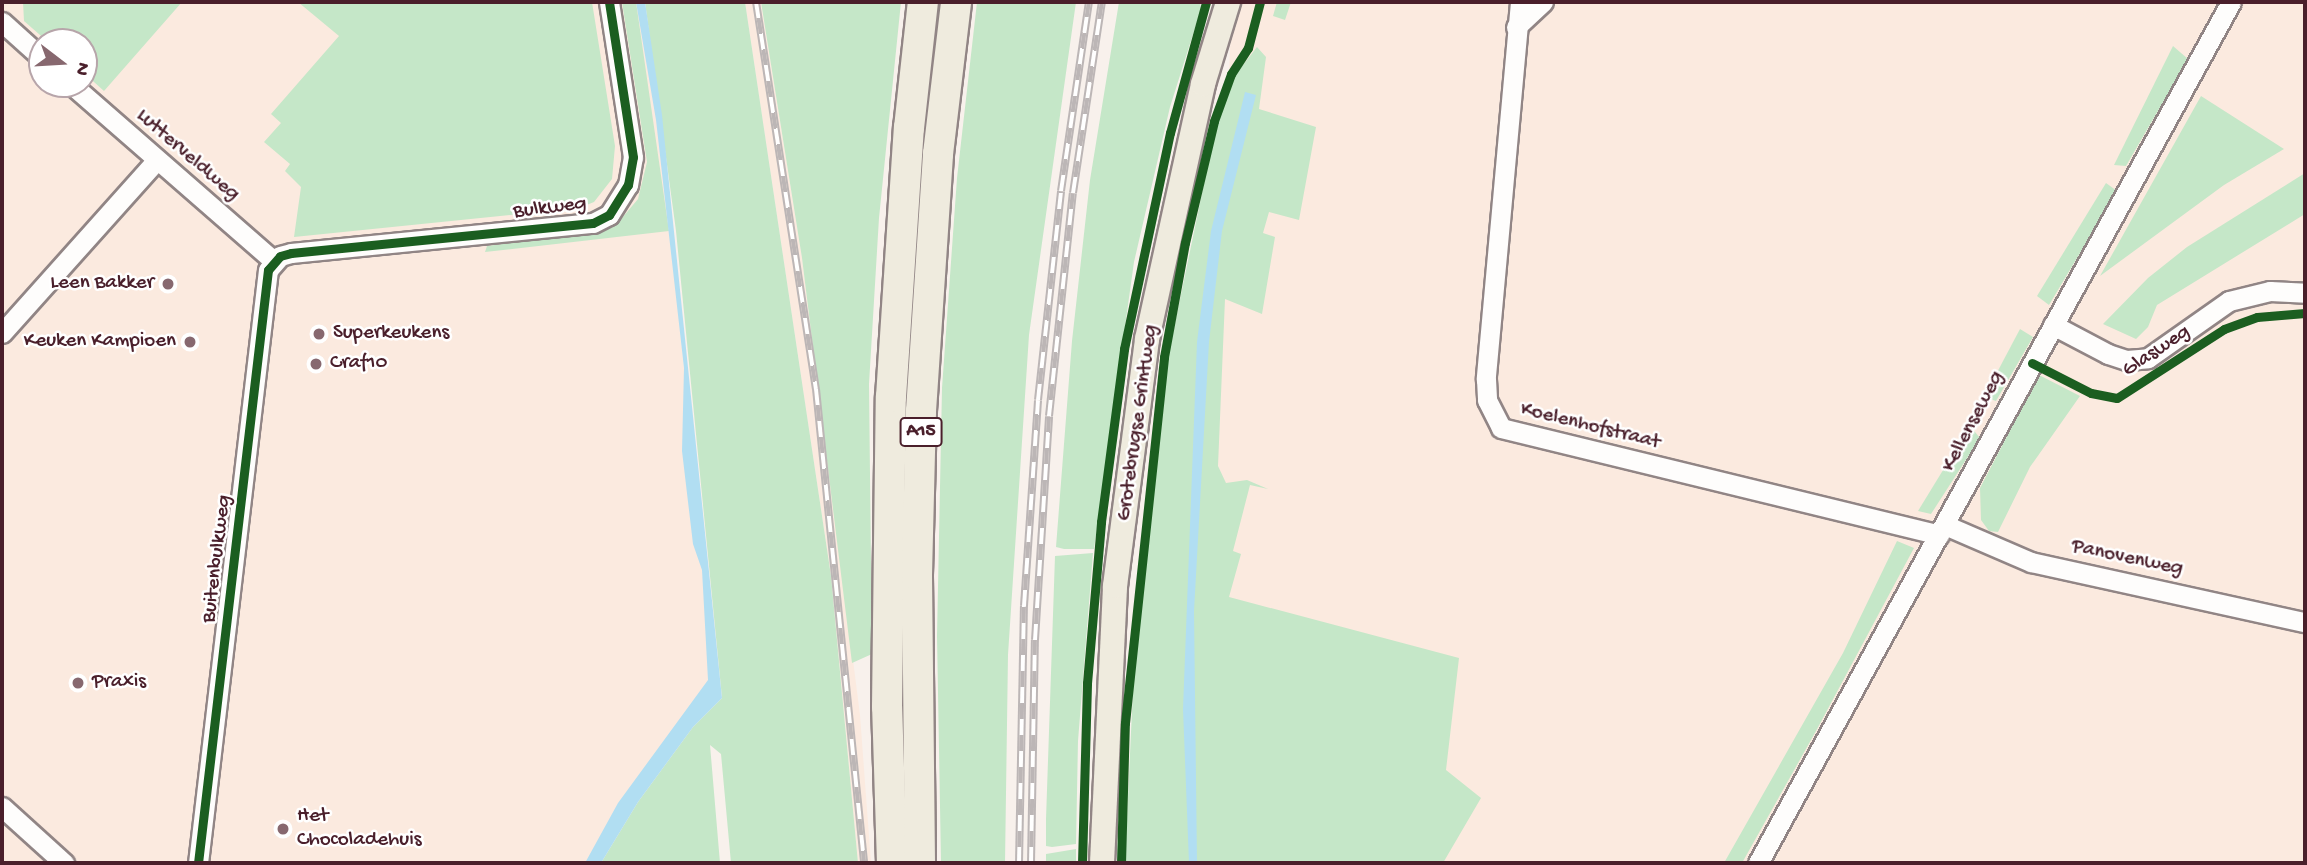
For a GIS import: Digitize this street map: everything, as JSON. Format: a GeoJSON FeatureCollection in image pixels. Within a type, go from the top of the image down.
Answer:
{"type":"FeatureCollection","features":[{"type":"Feature","properties":{"kind":"highway","name":"A15"},"geometry":{"type":"LineString","coordinates":[[892,863],[887,707],[891,397],[909,128],[923,2]]}},
{"type":"Feature","properties":{"kind":"highway","name":"A15"},"geometry":{"type":"LineString","coordinates":[[920,863],[917,575],[921,411],[938,154],[956,2]]}},
{"type":"Feature","properties":{"kind":"main road","name":"Grotebrugse Grintweg"},"geometry":{"type":"LineString","coordinates":[[1102,863],[1115,586],[1147,338],[1203,84],[1228,2]]}},
{"type":"Feature","properties":{"kind":"street","name":"Bulkweg"},"geometry":{"type":"LineString","coordinates":[[274,261],[291,253],[593,223],[609,215],[628,185],[633,157],[608,2]]}},
{"type":"Feature","properties":{"kind":"street","name":"Koelenhofstraat"},"geometry":{"type":"LineString","coordinates":[[1520,2],[1486,379],[1487,400],[1501,428],[1942,530]]}},
{"type":"Feature","properties":{"kind":"street"},"geometry":{"type":"LineString","coordinates":[[1516,27],[1543,2]]}},
{"type":"Feature","properties":{"kind":"street","name":"Kellenseweg"},"geometry":{"type":"LineString","coordinates":[[1758,863],[2231,2]]}},
{"type":"Feature","properties":{"kind":"street"},"geometry":{"type":"LineString","coordinates":[[2,22],[28,45]]}},
{"type":"Feature","properties":{"kind":"street","name":"Lutterveldweg"},"geometry":{"type":"LineString","coordinates":[[86,98],[274,261]]}},
{"type":"Feature","properties":{"kind":"street"},"geometry":{"type":"LineString","coordinates":[[2,334],[156,161]]}},
{"type":"Feature","properties":{"kind":"street","name":"Buitenbulkweg"},"geometry":{"type":"LineString","coordinates":[[198,863],[267,277],[274,261]]}},
{"type":"Feature","properties":{"kind":"street","name":"Glasweg"},"geometry":{"type":"LineString","coordinates":[[2053,325],[2108,354],[2127,360],[2148,358],[2229,301],[2270,291],[2305,292]]}},
{"type":"Feature","properties":{"kind":"street","name":"Panovenweg"},"geometry":{"type":"LineString","coordinates":[[1942,530],[2031,562],[2305,622]]}},
{"type":"Feature","properties":{"kind":"street"},"geometry":{"type":"LineString","coordinates":[[2,807],[64,863]]}},
{"type":"Feature","properties":{"kind":"shaded area"},"geometry":{"type":"Polygon","coordinates":[[[2,2],[640,2],[662,145],[714,675],[708,693],[593,863],[2,863],[2,2]]]}},
{"type":"Feature","properties":{"kind":"shaded area"},"geometry":{"type":"Polygon","coordinates":[[[745,2],[761,2],[802,258],[860,715],[871,863],[858,863],[831,576],[745,2]]]}},
{"type":"Feature","properties":{"kind":"shaded area"},"geometry":{"type":"Polygon","coordinates":[[[1232,2],[2305,2],[2305,863],[1287,863],[1209,543],[1232,2]]]}},
{"type":"Feature","properties":{"kind":"green space"},"geometry":{"type":"Polygon","coordinates":[[[23,2],[182,2],[104,91],[98,86],[98,28],[32,28],[24,21],[23,2]]]}},
{"type":"Feature","properties":{"kind":"green space"},"geometry":{"type":"Polygon","coordinates":[[[298,2],[592,2],[615,146],[612,179],[594,202],[579,208],[294,237],[301,187],[285,171],[290,164],[264,142],[281,123],[271,114],[339,36],[298,2]]]}},
{"type":"Feature","properties":{"kind":"green space"},"geometry":{"type":"Polygon","coordinates":[[[622,2],[636,2],[669,231],[485,252],[487,246],[602,231],[622,218],[638,199],[647,162],[622,2]]]}},
{"type":"Feature","properties":{"kind":"green space"},"geometry":{"type":"Polygon","coordinates":[[[645,2],[745,2],[831,576],[858,863],[731,863],[721,754],[710,745],[720,863],[601,863],[638,802],[693,727],[722,698],[676,231],[645,2]]]}},
{"type":"Feature","properties":{"kind":"green space"},"geometry":{"type":"Polygon","coordinates":[[[761,2],[901,2],[879,218],[869,384],[872,654],[852,663],[802,258],[761,2]]]}},
{"type":"Feature","properties":{"kind":"green space"},"geometry":{"type":"Polygon","coordinates":[[[977,2],[1076,2],[1029,335],[1008,655],[1005,863],[941,863],[937,636],[942,388],[957,178],[977,2]]]}},
{"type":"Feature","properties":{"kind":"green space"},"geometry":{"type":"Polygon","coordinates":[[[1119,2],[1200,2],[1201,9],[1170,107],[1134,262],[1094,549],[1064,549],[1056,547],[1072,341],[1090,180],[1119,2]]]}},
{"type":"Feature","properties":{"kind":"green space"},"geometry":{"type":"Polygon","coordinates":[[[1277,2],[1291,2],[1285,20],[1273,16],[1277,2]]]}},
{"type":"Feature","properties":{"kind":"green space"},"geometry":{"type":"Polygon","coordinates":[[[2173,46],[2188,59],[2126,166],[2114,165],[2173,46]]]}},
{"type":"Feature","properties":{"kind":"green space"},"geometry":{"type":"Polygon","coordinates":[[[1257,47],[1266,57],[1259,109],[1316,127],[1299,220],[1269,212],[1263,233],[1275,237],[1262,314],[1225,299],[1218,466],[1226,483],[1247,480],[1268,489],[1250,485],[1233,551],[1241,554],[1229,597],[1459,658],[1446,770],[1481,798],[1443,863],[1125,863],[1135,645],[1168,357],[1217,121],[1232,79],[1257,47]]]}},
{"type":"Feature","properties":{"kind":"green space"},"geometry":{"type":"Polygon","coordinates":[[[2201,96],[2284,149],[2224,185],[2100,276],[2201,96]]]}},
{"type":"Feature","properties":{"kind":"green space"},"geometry":{"type":"Polygon","coordinates":[[[2305,173],[2305,214],[2157,305],[2148,327],[2136,339],[2103,324],[2148,278],[2187,247],[2305,173]]]}},
{"type":"Feature","properties":{"kind":"green space"},"geometry":{"type":"Polygon","coordinates":[[[2106,183],[2117,191],[2049,305],[2037,296],[2106,183]]]}},
{"type":"Feature","properties":{"kind":"green space"},"geometry":{"type":"Polygon","coordinates":[[[2020,329],[2033,337],[1996,401],[1984,397],[2020,329]]]}},
{"type":"Feature","properties":{"kind":"green space"},"geometry":{"type":"Polygon","coordinates":[[[2039,375],[2080,396],[2030,467],[1998,532],[1989,531],[1981,520],[1980,488],[2039,375]]]}},
{"type":"Feature","properties":{"kind":"green space"},"geometry":{"type":"Polygon","coordinates":[[[1970,426],[1980,438],[1931,514],[1918,511],[1970,426]]]}},
{"type":"Feature","properties":{"kind":"green space"},"geometry":{"type":"Polygon","coordinates":[[[1897,541],[1914,548],[1816,731],[1742,863],[1724,863],[1843,653],[1897,541]]]}},
{"type":"Feature","properties":{"kind":"green space"},"geometry":{"type":"Polygon","coordinates":[[[1093,553],[1078,741],[1076,844],[1052,847],[1046,846],[1046,819],[1055,556],[1093,553]]]}},
{"type":"Feature","properties":{"kind":"green space"},"geometry":{"type":"Polygon","coordinates":[[[1076,849],[1076,863],[1046,863],[1046,854],[1076,849]]]}},
{"type":"Feature","properties":{"kind":"water"},"geometry":{"type":"Polygon","coordinates":[[[636,2],[645,2],[662,115],[722,698],[693,727],[638,802],[601,863],[585,863],[618,803],[708,680],[702,570],[693,544],[682,451],[684,368],[656,120],[636,2]]]}},
{"type":"Feature","properties":{"kind":"water"},"geometry":{"type":"Polygon","coordinates":[[[1245,92],[1256,95],[1222,231],[1209,342],[1194,611],[1197,863],[1189,863],[1183,709],[1197,342],[1211,231],[1245,92]]]}},
{"type":"Feature","properties":{"kind":"railway"},"geometry":{"type":"LineString","coordinates":[[756,2],[816,389],[864,863]]}},
{"type":"Feature","properties":{"kind":"railway"},"geometry":{"type":"LineString","coordinates":[[1019,863],[1024,606],[1038,400],[1061,191],[1089,2]]}},
{"type":"Feature","properties":{"kind":"railway"},"geometry":{"type":"LineString","coordinates":[[1031,863],[1035,640],[1049,416],[1073,193],[1102,2]]}},
{"type":"Feature","properties":{"kind":"cycle path"},"geometry":{"type":"LineString","coordinates":[[198,863],[268,270],[280,256],[291,253],[593,223],[609,215],[628,185],[633,157],[609,2]]}},
{"type":"Feature","properties":{"kind":"cycle path"},"geometry":{"type":"LineString","coordinates":[[1082,863],[1087,683],[1101,522],[1124,349],[1170,133],[1206,2]]}},
{"type":"Feature","properties":{"kind":"cycle path"},"geometry":{"type":"LineString","coordinates":[[1121,863],[1125,723],[1164,357],[1185,243],[1214,121],[1231,74],[1248,48],[1260,2]]}},
{"type":"Feature","properties":{"kind":"cycle path"},"geometry":{"type":"LineString","coordinates":[[2032,363],[2091,393],[2117,398],[2224,329],[2257,317],[2305,313]]}},
{"type":"Feature","properties":{"kind":"place","name":"Leen Bakker"},"geometry":{"type":"Point","coordinates":[168,284]}},
{"type":"Feature","properties":{"kind":"place","name":"Superkeukens"},"geometry":{"type":"Point","coordinates":[319,334]}},
{"type":"Feature","properties":{"kind":"place","name":"Keuken Kampioen"},"geometry":{"type":"Point","coordinates":[190,342]}},
{"type":"Feature","properties":{"kind":"place","name":"Craf10"},"geometry":{"type":"Point","coordinates":[316,364]}},
{"type":"Feature","properties":{"kind":"place","name":"Praxis"},"geometry":{"type":"Point","coordinates":[78,683]}},
{"type":"Feature","properties":{"kind":"place","name":"Het Chocoladehuis"},"geometry":{"type":"Point","coordinates":[283,829]}}]}
